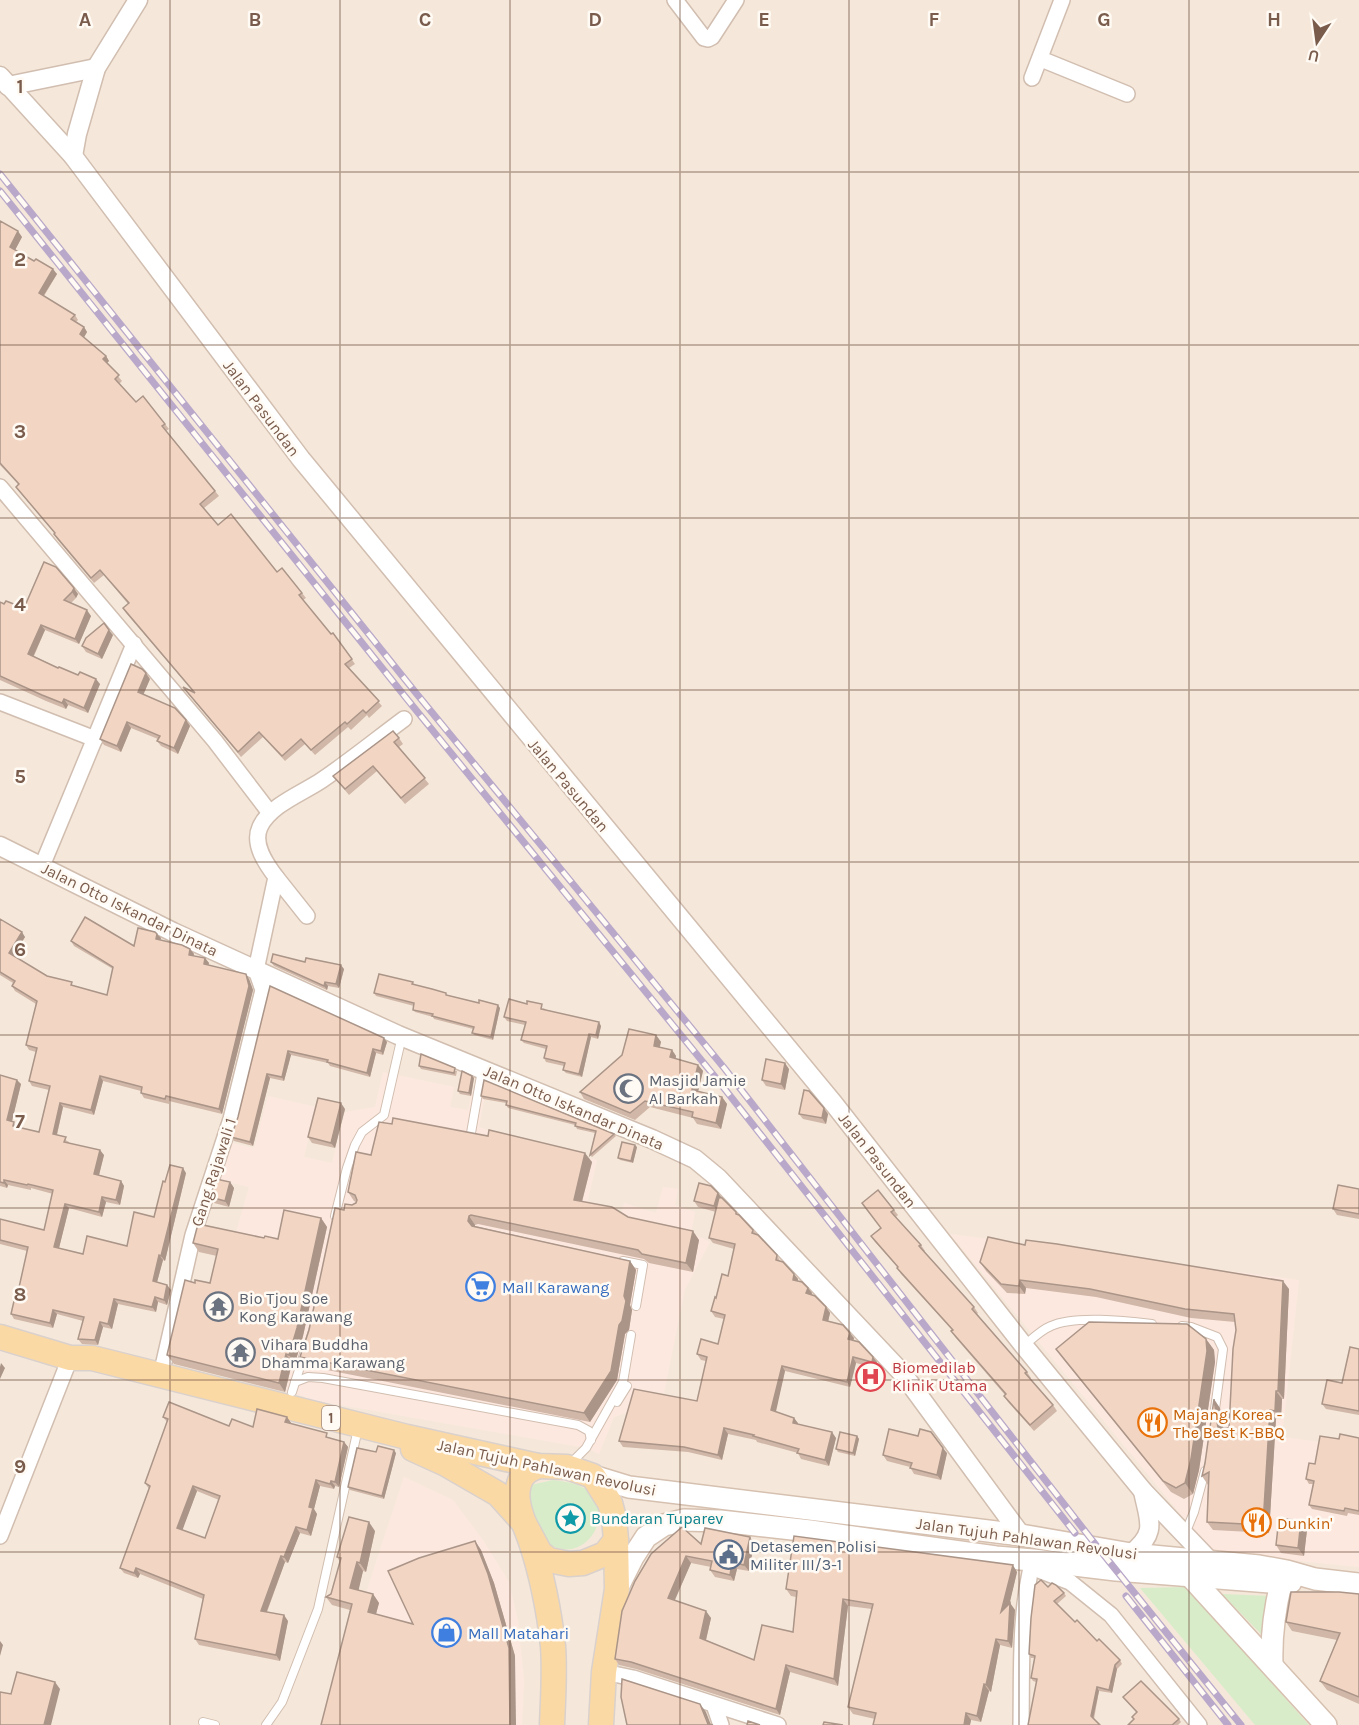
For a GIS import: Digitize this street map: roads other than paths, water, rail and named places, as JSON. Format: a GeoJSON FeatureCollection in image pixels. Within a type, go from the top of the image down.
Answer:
{"type":"FeatureCollection","features":[{"type":"Feature","properties":{"kind":"main road","name":"Jalan Tujuh Pahlawan Revolusi"},"geometry":{"type":"LineString","coordinates":[[0,1337],[70,1358],[92,1358],[161,1375],[292,1394],[406,1437],[538,1466],[567,1467],[629,1487],[1021,1535],[1131,1554],[1259,1566],[1315,1579],[1359,1584]]}},
{"type":"Feature","properties":{"kind":"main road","name":"Jalan Tujuh Pahlawan Revolusi"},"geometry":{"type":"LineString","coordinates":[[70,1358],[87,1371],[401,1445],[446,1464],[498,1494],[524,1522]]}},
{"type":"Feature","properties":{"kind":"main road"},"geometry":{"type":"LineString","coordinates":[[538,1466],[526,1472],[519,1484],[519,1509],[540,1553],[549,1560],[569,1564],[583,1563],[605,1554],[616,1540]]}},
{"type":"Feature","properties":{"kind":"main road"},"geometry":{"type":"LineString","coordinates":[[593,1476],[610,1503],[616,1540],[617,1589],[604,1672],[601,1725]]}},
{"type":"Feature","properties":{"kind":"main road","name":"Jalan Tujuh Pahlawan Revolusi"},"geometry":{"type":"LineString","coordinates":[[617,1589],[646,1537],[663,1525],[684,1520],[720,1521],[810,1531],[1032,1563],[1281,1583],[1315,1579]]}},
{"type":"Feature","properties":{"kind":"main road","name":"1"},"geometry":{"type":"LineString","coordinates":[[524,1522],[536,1556],[544,1590],[553,1648],[552,1725]]}},
{"type":"Feature","properties":{"kind":"main road"},"geometry":{"type":"LineString","coordinates":[[616,1540],[630,1541],[646,1537]]}},
{"type":"Feature","properties":{"kind":"main road"},"geometry":{"type":"LineString","coordinates":[[1190,1576],[1326,1725]]}},
{"type":"Feature","properties":{"kind":"main road"},"geometry":{"type":"LineString","coordinates":[[1272,1664],[1271,1637],[1274,1610],[1281,1583]]}},
{"type":"Feature","properties":{"kind":"street"},"geometry":{"type":"LineString","coordinates":[[73,156],[96,68],[138,0]]}},
{"type":"Feature","properties":{"kind":"street"},"geometry":{"type":"LineString","coordinates":[[675,0],[704,38],[708,39],[712,37],[736,0]]}},
{"type":"Feature","properties":{"kind":"street"},"geometry":{"type":"LineString","coordinates":[[1032,78],[1062,0]]}},
{"type":"Feature","properties":{"kind":"street"},"geometry":{"type":"LineString","coordinates":[[1041,59],[1127,94]]}},
{"type":"Feature","properties":{"kind":"street"},"geometry":{"type":"LineString","coordinates":[[4,81],[96,68]]}},
{"type":"Feature","properties":{"kind":"street","name":"Jalan Pasundan"},"geometry":{"type":"LineString","coordinates":[[4,81],[73,156],[301,459],[834,1104],[1024,1346],[1143,1491],[1210,1561]]}},
{"type":"Feature","properties":{"kind":"street"},"geometry":{"type":"LineString","coordinates":[[0,487],[215,741],[270,813]]}},
{"type":"Feature","properties":{"kind":"street"},"geometry":{"type":"LineString","coordinates":[[42,866],[134,644]]}},
{"type":"Feature","properties":{"kind":"street"},"geometry":{"type":"LineString","coordinates":[[0,702],[95,740]]}},
{"type":"Feature","properties":{"kind":"street"},"geometry":{"type":"LineString","coordinates":[[307,916],[269,867],[257,840],[260,826],[270,813],[322,780],[404,719]]}},
{"type":"Feature","properties":{"kind":"street","name":"Jalan Otto Iskandar Dinata"},"geometry":{"type":"LineString","coordinates":[[0,846],[173,932],[402,1036],[695,1159],[718,1178],[903,1374],[1021,1535]]}},
{"type":"Feature","properties":{"kind":"street"},"geometry":{"type":"LineString","coordinates":[[256,969],[276,878]]}},
{"type":"Feature","properties":{"kind":"street","name":"Gang Rajawali 1"},"geometry":{"type":"LineString","coordinates":[[161,1375],[194,1235],[231,1119],[263,990],[256,969]]}},
{"type":"Feature","properties":{"kind":"street"},"geometry":{"type":"LineString","coordinates":[[0,1536],[70,1358]]}},
{"type":"Feature","properties":{"kind":"street","name":"Jalan Pasundan"},"geometry":{"type":"LineString","coordinates":[[1131,1554],[1144,1543],[1150,1529],[1143,1491]]}},
{"type":"Feature","properties":{"kind":"street"},"geometry":{"type":"LineString","coordinates":[[1021,1725],[1022,1634],[1032,1563],[1070,1582],[1111,1615],[1199,1725]]}},
{"type":"Feature","properties":{"kind":"street"},"geometry":{"type":"LineString","coordinates":[[604,1672],[683,1693],[714,1706],[778,1725]]}},
{"type":"Feature","properties":{"kind":"street"},"geometry":{"type":"LineString","coordinates":[[714,1706],[722,1725]]}},
{"type":"Feature","properties":{"kind":"lane"},"geometry":{"type":"LineString","coordinates":[[333,1227],[347,1168],[362,1132],[384,1115],[402,1036]]}},
{"type":"Feature","properties":{"kind":"lane"},"geometry":{"type":"LineString","coordinates":[[471,1133],[482,1068]]}},
{"type":"Feature","properties":{"kind":"lane"},"geometry":{"type":"LineString","coordinates":[[338,1204],[348,1206]]}},
{"type":"Feature","properties":{"kind":"lane"},"geometry":{"type":"LineString","coordinates":[[620,1260],[643,1265],[636,1306]]}},
{"type":"Feature","properties":{"kind":"lane"},"geometry":{"type":"LineString","coordinates":[[1024,1346],[1041,1331],[1058,1323],[1113,1320],[1191,1327],[1217,1337],[1223,1349],[1213,1422]]}},
{"type":"Feature","properties":{"kind":"lane"},"geometry":{"type":"LineString","coordinates":[[567,1467],[586,1448],[623,1382],[631,1335]]}},
{"type":"Feature","properties":{"kind":"lane"},"geometry":{"type":"LineString","coordinates":[[292,1394],[309,1338]]}},
{"type":"Feature","properties":{"kind":"lane"},"geometry":{"type":"LineString","coordinates":[[292,1394],[308,1377],[323,1378],[578,1425],[589,1431],[591,1440]]}},
{"type":"Feature","properties":{"kind":"lane"},"geometry":{"type":"LineString","coordinates":[[599,1424],[608,1418],[627,1386]]}},
{"type":"Feature","properties":{"kind":"lane"},"geometry":{"type":"LineString","coordinates":[[266,1725],[282,1702],[318,1609],[357,1433]]}},
{"type":"Feature","properties":{"kind":"lane"},"geometry":{"type":"LineString","coordinates":[[1184,1535],[1202,1489],[1207,1462]]}},
{"type":"Feature","properties":{"kind":"lane"},"geometry":{"type":"LineString","coordinates":[[202,1722],[215,1725]]}},
{"type":"Feature","properties":{"kind":"railway"},"geometry":{"type":"LineString","coordinates":[[0,174],[416,693],[725,1069],[1099,1549],[1241,1725]]}},
{"type":"Feature","properties":{"kind":"railway"},"geometry":{"type":"LineString","coordinates":[[0,191],[407,699],[720,1083],[1075,1533]]}},
{"type":"Feature","properties":{"kind":"railway"},"geometry":{"type":"LineString","coordinates":[[1126,1596],[1228,1725]]}},
{"type":"Feature","properties":{"kind":"place","name":"Masjid Jamie Al Barkah"},"geometry":{"type":"Point","coordinates":[628,1089]}},
{"type":"Feature","properties":{"kind":"place","name":"Mall Karawang"},"geometry":{"type":"Point","coordinates":[481,1287]}},
{"type":"Feature","properties":{"kind":"place","name":"Bio Tjou Soe Kong Karawang"},"geometry":{"type":"Point","coordinates":[218,1307]}},
{"type":"Feature","properties":{"kind":"place","name":"Vihara Buddha Dhamma Karawang"},"geometry":{"type":"Point","coordinates":[240,1353]}},
{"type":"Feature","properties":{"kind":"place","name":"Biomedilab Klinik Utama"},"geometry":{"type":"Point","coordinates":[871,1376]}},
{"type":"Feature","properties":{"kind":"place","name":"Majang Korea - The Best K-BBQ"},"geometry":{"type":"Point","coordinates":[1152,1423]}},
{"type":"Feature","properties":{"kind":"place","name":"Bundaran Tuparev"},"geometry":{"type":"Point","coordinates":[570,1518]}},
{"type":"Feature","properties":{"kind":"place","name":"Dunkin'"},"geometry":{"type":"Point","coordinates":[1256,1523]}},
{"type":"Feature","properties":{"kind":"place","name":"Detasemen Polisi Militer III/3-1"},"geometry":{"type":"Point","coordinates":[729,1555]}},
{"type":"Feature","properties":{"kind":"place","name":"Mall Matahari"},"geometry":{"type":"Point","coordinates":[447,1633]}}]}
